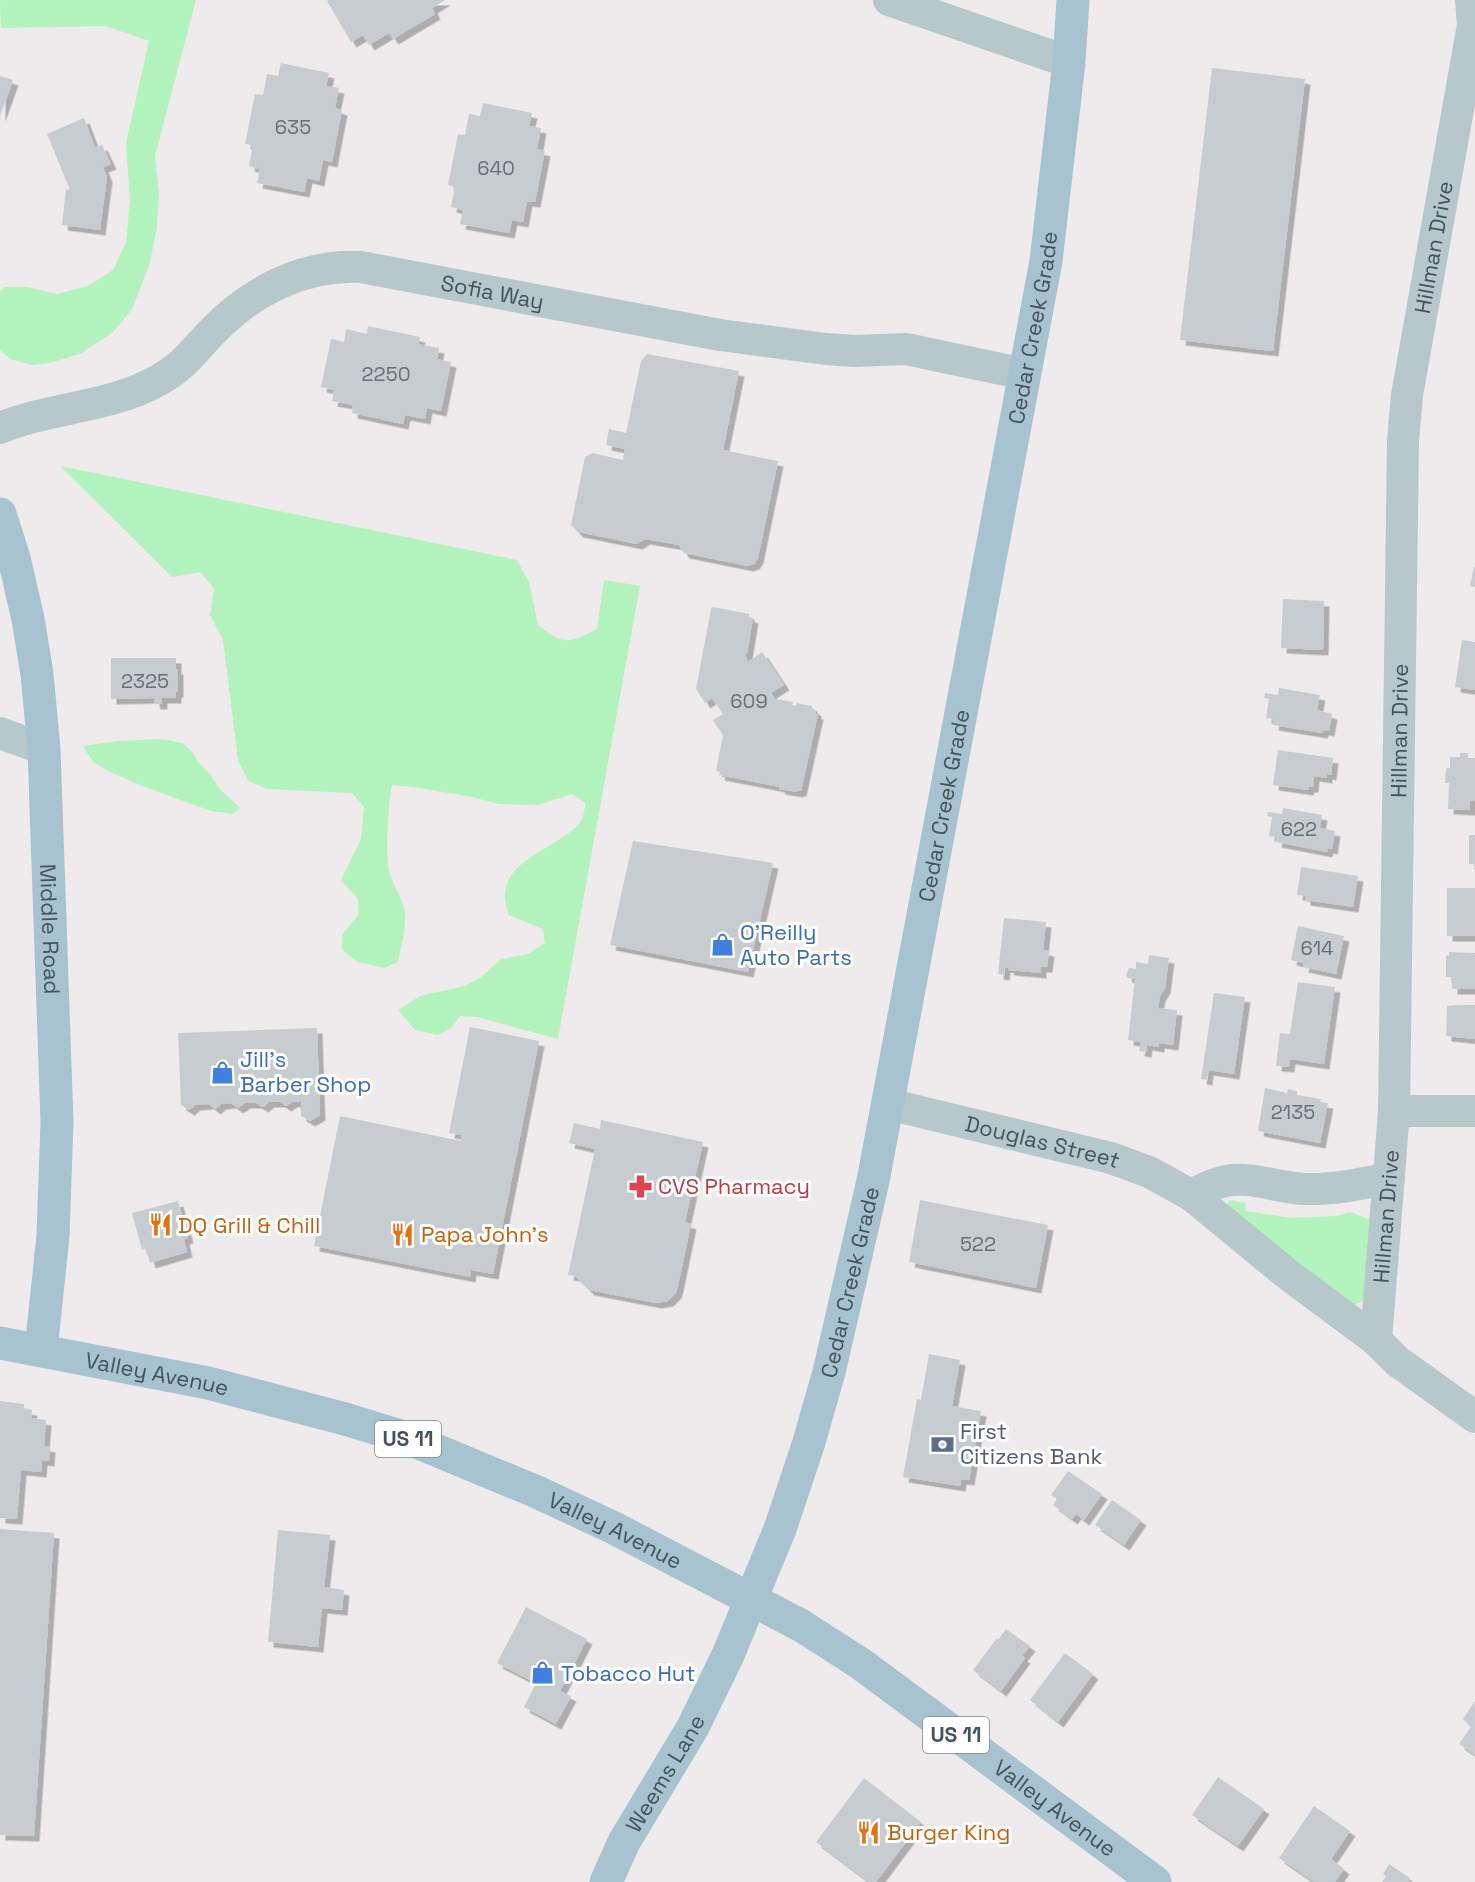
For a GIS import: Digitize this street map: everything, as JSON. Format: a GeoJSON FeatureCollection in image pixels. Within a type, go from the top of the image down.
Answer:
{"type":"FeatureCollection","features":[{"type":"Feature","properties":{"kind":"main road","name":"Cedar Creek Grade"},"geometry":{"type":"LineString","coordinates":[[751,1598],[780,1529],[809,1442],[829,1372],[873,1181],[1046,261],[1069,62],[1073,0]]}},
{"type":"Feature","properties":{"kind":"main road","name":"Middle Road"},"geometry":{"type":"LineString","coordinates":[[0,514],[14,558],[28,619],[38,674],[44,749],[57,1122],[53,1236],[41,1350]]}},
{"type":"Feature","properties":{"kind":"main road","name":"Valley Avenue"},"geometry":{"type":"LineString","coordinates":[[0,1342],[208,1383],[345,1419],[407,1438],[537,1492],[614,1528],[802,1626],[861,1664],[1155,1882]]}},
{"type":"Feature","properties":{"kind":"main road","name":"Weems Lane"},"geometry":{"type":"LineString","coordinates":[[606,1882],[624,1842],[693,1727],[729,1656],[751,1598]]}},
{"type":"Feature","properties":{"kind":"street"},"geometry":{"type":"LineString","coordinates":[[890,0],[1069,62]]}},
{"type":"Feature","properties":{"kind":"street","name":"Hillman Drive"},"geometry":{"type":"LineString","coordinates":[[1376,1340],[1394,1111],[1402,440],[1407,395],[1473,25],[1471,0]]}},
{"type":"Feature","properties":{"kind":"street","name":"Sofia Way"},"geometry":{"type":"LineString","coordinates":[[0,428],[58,410],[131,393],[157,381],[184,364],[216,328],[255,297],[286,279],[313,271],[344,266],[361,267],[720,335],[834,350],[906,349],[1025,374]]}},
{"type":"Feature","properties":{"kind":"street"},"geometry":{"type":"LineString","coordinates":[[0,734],[44,749]]}},
{"type":"Feature","properties":{"kind":"street","name":"Douglas Street"},"geometry":{"type":"LineString","coordinates":[[888,1104],[1111,1158],[1149,1172],[1191,1196],[1291,1277],[1376,1340]]}},
{"type":"Feature","properties":{"kind":"street"},"geometry":{"type":"LineString","coordinates":[[1394,1111],[1475,1110]]}},
{"type":"Feature","properties":{"kind":"street"},"geometry":{"type":"LineString","coordinates":[[1191,1196],[1209,1186],[1226,1181],[1241,1180],[1314,1189],[1350,1186],[1389,1178]]}},
{"type":"Feature","properties":{"kind":"street"},"geometry":{"type":"LineString","coordinates":[[1376,1340],[1397,1361],[1475,1417]]}},
{"type":"Feature","properties":{"kind":"green space"},"geometry":{"type":"Polygon","coordinates":[[[0,0],[196,0],[155,156],[159,193],[157,228],[149,266],[132,309],[113,332],[80,354],[50,363],[31,365],[10,359],[0,350],[0,291],[5,287],[27,287],[58,294],[88,286],[113,270],[126,243],[130,201],[126,143],[149,41],[106,26],[1,28],[0,0]]]}},
{"type":"Feature","properties":{"kind":"green space"},"geometry":{"type":"Polygon","coordinates":[[[60,466],[517,560],[529,582],[538,625],[561,639],[573,639],[597,629],[604,580],[640,586],[558,1039],[477,1017],[460,1016],[451,1028],[438,1035],[415,1030],[398,1010],[420,996],[465,986],[480,978],[501,959],[528,954],[545,943],[543,929],[509,915],[505,900],[506,887],[511,876],[519,867],[581,821],[586,803],[572,794],[538,805],[500,804],[467,796],[392,785],[389,804],[388,864],[390,876],[404,907],[402,942],[398,962],[384,968],[358,962],[342,950],[342,935],[358,915],[358,899],[341,880],[361,839],[364,807],[352,793],[268,789],[248,781],[238,760],[223,640],[210,615],[214,588],[200,572],[172,577],[60,466]]]}},
{"type":"Feature","properties":{"kind":"green space"},"geometry":{"type":"Polygon","coordinates":[[[160,739],[183,743],[220,789],[240,808],[233,814],[211,811],[145,787],[93,762],[83,746],[118,741],[160,739]]]}},
{"type":"Feature","properties":{"kind":"green space"},"geometry":{"type":"Polygon","coordinates":[[[1229,1200],[1246,1203],[1245,1211],[1292,1218],[1337,1216],[1350,1212],[1368,1219],[1371,1214],[1365,1298],[1360,1303],[1352,1305],[1227,1208],[1229,1200]]]}},
{"type":"Feature","properties":{"kind":"building"},"geometry":{"type":"Polygon","coordinates":[[[445,0],[432,8],[435,14],[393,39],[389,33],[369,45],[363,35],[351,42],[327,1],[445,0]]]}},
{"type":"Feature","properties":{"kind":"building"},"geometry":{"type":"Polygon","coordinates":[[[281,63],[329,73],[326,86],[339,88],[335,108],[342,110],[332,162],[323,160],[319,181],[307,178],[304,192],[257,183],[260,169],[249,166],[253,145],[245,144],[255,94],[263,95],[267,74],[278,76],[281,63]]]}},
{"type":"Feature","properties":{"kind":"building"},"geometry":{"type":"Polygon","coordinates":[[[1212,68],[1305,79],[1273,351],[1180,340],[1212,68]]]}},
{"type":"Feature","properties":{"kind":"building"},"geometry":{"type":"Polygon","coordinates":[[[0,76],[13,80],[0,116],[0,76]]]}},
{"type":"Feature","properties":{"kind":"building"},"geometry":{"type":"Polygon","coordinates":[[[483,103],[532,113],[529,126],[541,128],[537,149],[545,151],[535,202],[527,201],[523,222],[512,220],[509,233],[460,224],[463,210],[451,207],[455,187],[448,185],[458,134],[465,135],[469,114],[480,116],[483,103]]]}},
{"type":"Feature","properties":{"kind":"building"},"geometry":{"type":"Polygon","coordinates":[[[84,118],[95,147],[102,145],[111,164],[103,167],[107,177],[100,230],[62,225],[66,189],[70,190],[47,134],[84,118]]]}},
{"type":"Feature","properties":{"kind":"building"},"geometry":{"type":"Polygon","coordinates":[[[368,326],[420,337],[418,344],[439,348],[437,359],[451,362],[441,411],[427,408],[425,419],[405,415],[403,424],[352,413],[353,405],[332,401],[334,390],[321,387],[331,339],[344,342],[346,329],[367,334],[368,326]]]}},
{"type":"Feature","properties":{"kind":"building"},"geometry":{"type":"Polygon","coordinates":[[[647,354],[739,371],[723,450],[778,461],[758,558],[754,564],[748,566],[684,553],[679,545],[645,539],[637,544],[578,532],[571,525],[585,457],[592,453],[623,460],[625,449],[606,445],[609,429],[626,433],[641,361],[647,354]]]}},
{"type":"Feature","properties":{"kind":"building"},"geometry":{"type":"Polygon","coordinates":[[[1475,567],[1475,587],[1470,586],[1475,567]]]}},
{"type":"Feature","properties":{"kind":"building"},"geometry":{"type":"Polygon","coordinates":[[[1283,599],[1324,601],[1323,650],[1281,648],[1283,599]]]}},
{"type":"Feature","properties":{"kind":"building"},"geometry":{"type":"Polygon","coordinates":[[[713,607],[749,614],[749,617],[753,618],[747,654],[745,654],[748,662],[762,652],[784,685],[771,693],[775,699],[793,702],[792,705],[796,706],[797,703],[812,706],[818,714],[801,791],[779,789],[780,787],[719,775],[720,772],[716,771],[723,735],[713,720],[723,714],[712,698],[705,703],[696,689],[713,607]]]}},
{"type":"Feature","properties":{"kind":"building"},"geometry":{"type":"Polygon","coordinates":[[[1462,640],[1475,642],[1475,690],[1455,687],[1462,640]]]}},
{"type":"Feature","properties":{"kind":"building"},"geometry":{"type":"Polygon","coordinates":[[[111,658],[176,658],[178,692],[176,692],[176,698],[162,698],[162,704],[155,704],[154,698],[111,699],[111,658]]]}},
{"type":"Feature","properties":{"kind":"building"},"geometry":{"type":"Polygon","coordinates":[[[1279,688],[1320,695],[1317,710],[1332,714],[1329,731],[1323,730],[1322,733],[1273,725],[1274,719],[1266,718],[1269,699],[1264,698],[1265,693],[1278,695],[1279,688]]]}},
{"type":"Feature","properties":{"kind":"building"},"geometry":{"type":"Polygon","coordinates":[[[1278,750],[1333,758],[1331,775],[1327,774],[1327,778],[1314,776],[1313,787],[1309,787],[1308,790],[1273,785],[1278,750]]]}},
{"type":"Feature","properties":{"kind":"building"},"geometry":{"type":"Polygon","coordinates":[[[1460,753],[1468,753],[1468,758],[1475,758],[1475,801],[1470,801],[1470,810],[1448,809],[1449,783],[1445,783],[1446,768],[1450,768],[1450,757],[1460,757],[1460,753]]]}},
{"type":"Feature","properties":{"kind":"building"},"geometry":{"type":"Polygon","coordinates":[[[1283,808],[1322,815],[1320,828],[1335,831],[1332,849],[1328,848],[1327,852],[1276,842],[1277,837],[1269,836],[1272,817],[1267,816],[1268,812],[1282,814],[1283,808]]]}},
{"type":"Feature","properties":{"kind":"building"},"geometry":{"type":"Polygon","coordinates":[[[1469,835],[1475,835],[1475,864],[1469,864],[1469,835]]]}},
{"type":"Feature","properties":{"kind":"building"},"geometry":{"type":"Polygon","coordinates":[[[633,841],[773,863],[748,972],[610,945],[633,841]]]}},
{"type":"Feature","properties":{"kind":"building"},"geometry":{"type":"Polygon","coordinates":[[[1301,867],[1358,876],[1353,907],[1305,900],[1305,896],[1297,895],[1301,867]]]}},
{"type":"Feature","properties":{"kind":"building"},"geometry":{"type":"Polygon","coordinates":[[[1447,888],[1475,888],[1475,936],[1447,936],[1447,888]]]}},
{"type":"Feature","properties":{"kind":"building"},"geometry":{"type":"Polygon","coordinates":[[[1004,918],[1046,922],[1043,950],[1049,951],[1047,967],[1041,967],[1041,973],[1008,970],[1009,968],[1005,967],[1004,975],[998,974],[1004,918]]]}},
{"type":"Feature","properties":{"kind":"building"},"geometry":{"type":"Polygon","coordinates":[[[1298,926],[1344,936],[1336,974],[1303,967],[1304,963],[1291,960],[1298,926]]]}},
{"type":"Feature","properties":{"kind":"building"},"geometry":{"type":"Polygon","coordinates":[[[1449,952],[1475,953],[1475,989],[1452,989],[1452,977],[1446,977],[1446,955],[1449,956],[1449,952]]]}},
{"type":"Feature","properties":{"kind":"building"},"geometry":{"type":"Polygon","coordinates":[[[1149,955],[1169,958],[1165,988],[1160,996],[1158,1008],[1177,1010],[1173,1045],[1159,1043],[1159,1047],[1147,1045],[1146,1052],[1139,1051],[1141,1042],[1128,1040],[1135,979],[1128,978],[1126,975],[1129,968],[1136,969],[1136,962],[1148,964],[1149,955]]]}},
{"type":"Feature","properties":{"kind":"building"},"geometry":{"type":"Polygon","coordinates":[[[1298,982],[1335,987],[1324,1064],[1290,1059],[1289,1067],[1276,1066],[1280,1033],[1290,1034],[1298,982]]]}},
{"type":"Feature","properties":{"kind":"building"},"geometry":{"type":"Polygon","coordinates":[[[1214,993],[1245,997],[1234,1074],[1208,1070],[1207,1080],[1201,1079],[1214,993]]]}},
{"type":"Feature","properties":{"kind":"building"},"geometry":{"type":"Polygon","coordinates":[[[1475,1005],[1475,1039],[1446,1036],[1447,1006],[1475,1005]]]}},
{"type":"Feature","properties":{"kind":"building"},"geometry":{"type":"Polygon","coordinates":[[[470,1027],[539,1041],[493,1274],[471,1270],[470,1277],[314,1246],[340,1116],[461,1141],[462,1135],[449,1133],[470,1027]]]}},
{"type":"Feature","properties":{"kind":"building"},"geometry":{"type":"Polygon","coordinates":[[[317,1028],[320,1115],[310,1121],[301,1116],[301,1101],[292,1102],[286,1106],[280,1102],[269,1102],[263,1107],[256,1103],[245,1103],[238,1108],[231,1103],[221,1104],[215,1109],[209,1104],[195,1105],[189,1110],[181,1105],[178,1033],[317,1028]]]}},
{"type":"Feature","properties":{"kind":"building"},"geometry":{"type":"Polygon","coordinates":[[[1265,1088],[1287,1093],[1288,1089],[1297,1091],[1297,1095],[1321,1099],[1320,1102],[1328,1103],[1320,1143],[1258,1131],[1265,1088]]]}},
{"type":"Feature","properties":{"kind":"building","name":"CVS Pharmacy"},"geometry":{"type":"Polygon","coordinates":[[[601,1120],[703,1142],[685,1222],[691,1224],[678,1286],[676,1293],[668,1301],[656,1303],[589,1290],[575,1276],[568,1275],[595,1149],[569,1143],[574,1123],[600,1129],[601,1120]]]}},
{"type":"Feature","properties":{"kind":"building"},"geometry":{"type":"Polygon","coordinates":[[[920,1200],[1048,1225],[1036,1288],[909,1262],[920,1200]]]}},
{"type":"Feature","properties":{"kind":"building","name":"DQ Grill & Chill"},"geometry":{"type":"Polygon","coordinates":[[[178,1201],[188,1238],[184,1239],[187,1252],[150,1263],[146,1248],[142,1250],[132,1213],[178,1201]]]}},
{"type":"Feature","properties":{"kind":"building","name":"First Citizens Bank"},"geometry":{"type":"Polygon","coordinates":[[[929,1354],[960,1360],[952,1406],[981,1411],[969,1480],[961,1479],[960,1486],[903,1477],[917,1399],[921,1400],[929,1354]]]}},
{"type":"Feature","properties":{"kind":"building"},"geometry":{"type":"Polygon","coordinates":[[[0,1401],[24,1404],[24,1409],[32,1410],[31,1418],[46,1420],[44,1446],[50,1447],[49,1461],[42,1460],[41,1472],[21,1470],[17,1519],[0,1518],[0,1401]]]}},
{"type":"Feature","properties":{"kind":"building"},"geometry":{"type":"Polygon","coordinates":[[[1068,1471],[1102,1494],[1084,1520],[1076,1514],[1072,1519],[1053,1505],[1057,1499],[1051,1495],[1068,1471]]]}},
{"type":"Feature","properties":{"kind":"building"},"geometry":{"type":"Polygon","coordinates":[[[1112,1500],[1141,1520],[1124,1545],[1095,1525],[1112,1500]]]}},
{"type":"Feature","properties":{"kind":"building"},"geometry":{"type":"Polygon","coordinates":[[[0,1529],[54,1533],[34,1836],[0,1835],[0,1529]]]}},
{"type":"Feature","properties":{"kind":"building"},"geometry":{"type":"Polygon","coordinates":[[[278,1530],[330,1535],[324,1587],[344,1590],[342,1610],[322,1608],[318,1647],[268,1642],[278,1530]]]}},
{"type":"Feature","properties":{"kind":"building","name":"Tobacco Hut"},"geometry":{"type":"Polygon","coordinates":[[[526,1607],[587,1639],[560,1691],[571,1696],[556,1724],[524,1707],[536,1683],[497,1663],[526,1607]]]}},
{"type":"Feature","properties":{"kind":"building"},"geometry":{"type":"Polygon","coordinates":[[[1006,1629],[1030,1646],[1022,1656],[1025,1658],[1001,1691],[973,1670],[1006,1629]]]}},
{"type":"Feature","properties":{"kind":"building"},"geometry":{"type":"Polygon","coordinates":[[[1065,1653],[1093,1674],[1058,1722],[1030,1700],[1065,1653]]]}},
{"type":"Feature","properties":{"kind":"building"},"geometry":{"type":"Polygon","coordinates":[[[1475,1701],[1475,1755],[1459,1744],[1471,1727],[1463,1719],[1475,1701]]]}},
{"type":"Feature","properties":{"kind":"building"},"geometry":{"type":"Polygon","coordinates":[[[1218,1777],[1264,1809],[1238,1846],[1192,1815],[1218,1777]]]}},
{"type":"Feature","properties":{"kind":"building","name":"Burger King"},"geometry":{"type":"Polygon","coordinates":[[[864,1778],[921,1822],[876,1882],[869,1882],[816,1842],[864,1778]]]}},
{"type":"Feature","properties":{"kind":"building"},"geometry":{"type":"Polygon","coordinates":[[[1314,1806],[1350,1831],[1331,1859],[1344,1869],[1335,1882],[1314,1882],[1279,1858],[1314,1806]]]}},
{"type":"Feature","properties":{"kind":"building"},"geometry":{"type":"Polygon","coordinates":[[[1389,1864],[1410,1878],[1408,1881],[1410,1882],[1382,1882],[1386,1876],[1383,1874],[1389,1864]]]}},
{"type":"Feature","properties":{"kind":"place","name":"O'Reilly Auto Parts"},"geometry":{"type":"Point","coordinates":[722,945]}},
{"type":"Feature","properties":{"kind":"place","name":"Jill’s Barber Shop"},"geometry":{"type":"Point","coordinates":[222,1072]}},
{"type":"Feature","properties":{"kind":"place","name":"CVS Pharmacy"},"geometry":{"type":"Point","coordinates":[640,1186]}},
{"type":"Feature","properties":{"kind":"place","name":"DQ Grill & Chill"},"geometry":{"type":"Point","coordinates":[160,1225]}},
{"type":"Feature","properties":{"kind":"place","name":"Papa John's"},"geometry":{"type":"Point","coordinates":[403,1234]}},
{"type":"Feature","properties":{"kind":"place","name":"First Citizens Bank"},"geometry":{"type":"Point","coordinates":[942,1444]}},
{"type":"Feature","properties":{"kind":"place","name":"Tobacco Hut"},"geometry":{"type":"Point","coordinates":[543,1673]}},
{"type":"Feature","properties":{"kind":"place","name":"Burger King"},"geometry":{"type":"Point","coordinates":[869,1832]}}]}
